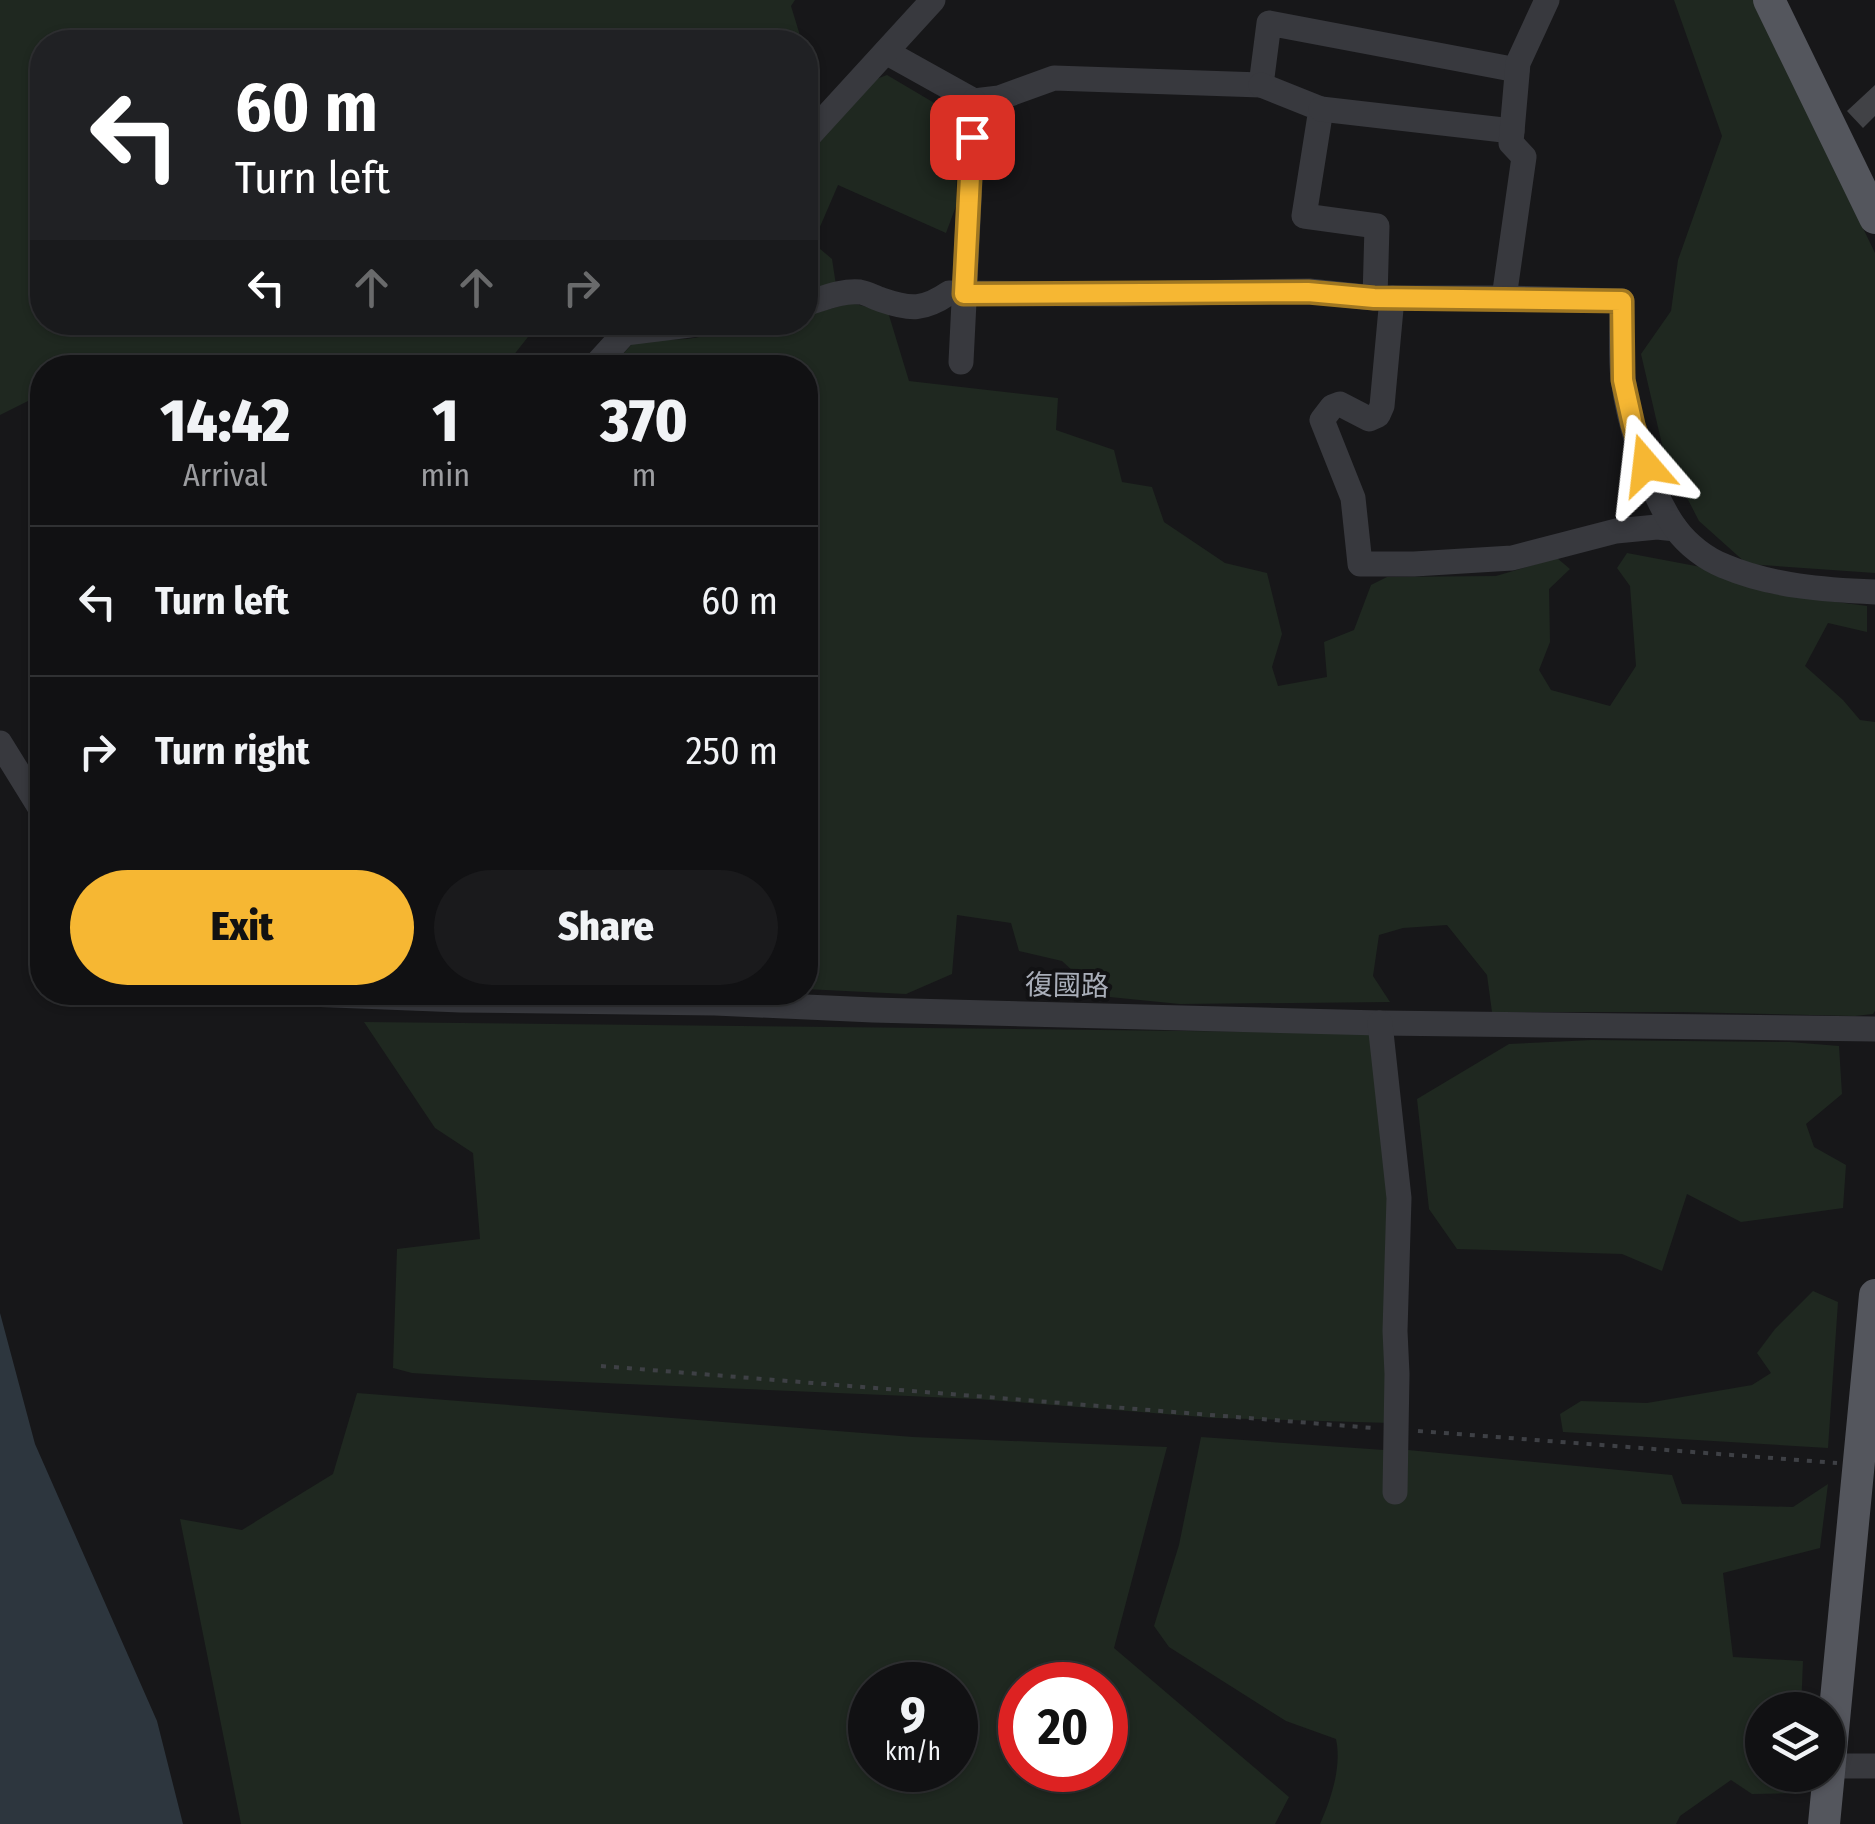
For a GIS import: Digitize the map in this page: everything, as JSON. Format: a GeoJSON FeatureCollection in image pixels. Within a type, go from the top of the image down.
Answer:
{"type":"FeatureCollection","features":[{"type":"Feature","properties":{"kind":"main road"},"geometry":{"type":"LineString","coordinates":[[1769,0],[1875,218]]}},
{"type":"Feature","properties":{"kind":"main road"},"geometry":{"type":"LineString","coordinates":[[1839,1692],[1867,1465],[1875,1295]]}},
{"type":"Feature","properties":{"kind":"main road"},"geometry":{"type":"LineString","coordinates":[[1824,1824],[1827,1792]]}},
{"type":"Feature","properties":{"kind":"street"},"geometry":{"type":"LineString","coordinates":[[818,126],[933,0]]}},
{"type":"Feature","properties":{"kind":"street"},"geometry":{"type":"LineString","coordinates":[[1504,298],[1524,157],[1511,143],[1518,62],[1547,0]]}},
{"type":"Feature","properties":{"kind":"street"},"geometry":{"type":"LineString","coordinates":[[1261,85],[1272,12],[1518,70]]}},
{"type":"Feature","properties":{"kind":"street"},"geometry":{"type":"LineString","coordinates":[[886,52],[974,101],[999,98],[1054,78],[1261,85],[1321,109],[1512,131]]}},
{"type":"Feature","properties":{"kind":"street"},"geometry":{"type":"LineString","coordinates":[[961,362],[974,101]]}},
{"type":"Feature","properties":{"kind":"street"},"geometry":{"type":"LineString","coordinates":[[1321,109],[1304,216],[1377,226],[1383,298],[1382,406],[1378,415],[1369,419],[1340,404],[1332,407],[1322,420],[1353,498],[1360,564],[1512,558],[1616,531],[1676,529]]}},
{"type":"Feature","properties":{"kind":"street"},"geometry":{"type":"LineString","coordinates":[[818,300],[860,292],[914,308],[933,304],[949,292],[1308,292],[1383,298],[1622,301],[1626,401],[1646,465],[1676,529],[1705,556],[1723,566],[1788,584],[1875,592]]}},
{"type":"Feature","properties":{"kind":"street"},"geometry":{"type":"LineString","coordinates":[[604,355],[623,335]]}},
{"type":"Feature","properties":{"kind":"street"},"geometry":{"type":"LineString","coordinates":[[0,743],[30,792]]}},
{"type":"Feature","properties":{"kind":"street","name":"復國路"},"geometry":{"type":"LineString","coordinates":[[760,1005],[1380,1023],[1875,1029]]}},
{"type":"Feature","properties":{"kind":"street"},"geometry":{"type":"LineString","coordinates":[[1380,1023],[1399,1198],[1395,1492]]}},
{"type":"Feature","properties":{"kind":"street"},"geometry":{"type":"LineString","coordinates":[[1845,1766],[1875,1766]]}},
{"type":"Feature","properties":{"kind":"path"},"geometry":{"type":"LineString","coordinates":[[600,1366],[1867,1465]]}},
{"type":"Feature","properties":{"kind":"shaded area"},"geometry":{"type":"Polygon","coordinates":[[[0,0],[795,0],[791,6],[798,30],[30,30],[30,335],[530,335],[514,355],[30,355],[30,400],[0,415],[0,0]]]}},
{"type":"Feature","properties":{"kind":"shaded area"},"geometry":{"type":"Polygon","coordinates":[[[1674,0],[1753,0],[1875,253],[1875,573],[1747,564],[1699,521],[1664,453],[1641,354],[1671,311],[1678,260],[1722,136],[1674,0]]]}},
{"type":"Feature","properties":{"kind":"shaded area"},"geometry":{"type":"Polygon","coordinates":[[[887,75],[958,117],[956,206],[946,233],[838,185],[818,231],[818,137],[871,81],[887,75]]]}},
{"type":"Feature","properties":{"kind":"shaded area"},"geometry":{"type":"Polygon","coordinates":[[[818,247],[832,259],[836,285],[818,290],[818,247]]]}},
{"type":"Feature","properties":{"kind":"shaded area"},"geometry":{"type":"Polygon","coordinates":[[[851,303],[888,312],[909,381],[1058,398],[1056,430],[1114,450],[1122,482],[1152,487],[1164,522],[1225,563],[1267,573],[1282,634],[1272,667],[1278,686],[1327,677],[1324,642],[1354,630],[1371,585],[1387,577],[1496,576],[1557,558],[1570,569],[1549,589],[1550,642],[1539,670],[1551,690],[1610,706],[1636,666],[1630,586],[1617,568],[1627,553],[1701,567],[1769,593],[1867,606],[1867,632],[1828,623],[1805,666],[1860,720],[1875,722],[1875,1011],[1855,1016],[1492,1012],[1487,975],[1447,925],[1403,928],[1379,935],[1373,976],[1390,1002],[1180,1004],[1100,996],[1062,961],[1019,951],[1011,923],[957,915],[952,974],[906,994],[818,990],[818,355],[622,355],[635,341],[711,335],[818,335],[818,312],[851,303]]]}},
{"type":"Feature","properties":{"kind":"shaded area"},"geometry":{"type":"Polygon","coordinates":[[[364,1022],[1375,1033],[1388,1141],[1391,1423],[1215,1418],[977,1399],[487,1378],[393,1368],[397,1249],[480,1239],[473,1153],[435,1128],[364,1022]]]}},
{"type":"Feature","properties":{"kind":"shaded area"},"geometry":{"type":"Polygon","coordinates":[[[1592,1040],[1839,1046],[1842,1094],[1806,1124],[1814,1147],[1846,1165],[1843,1208],[1741,1222],[1687,1194],[1662,1271],[1622,1254],[1457,1249],[1429,1209],[1417,1099],[1509,1044],[1592,1040]]]}},
{"type":"Feature","properties":{"kind":"shaded area"},"geometry":{"type":"Polygon","coordinates":[[[1813,1291],[1838,1302],[1828,1448],[1563,1432],[1560,1414],[1581,1401],[1647,1403],[1752,1385],[1771,1373],[1757,1353],[1813,1291]]]}},
{"type":"Feature","properties":{"kind":"shaded area"},"geometry":{"type":"Polygon","coordinates":[[[0,1313],[35,1444],[157,1721],[183,1824],[0,1824],[0,1313]]]}},
{"type":"Feature","properties":{"kind":"shaded area"},"geometry":{"type":"Polygon","coordinates":[[[357,1393],[913,1437],[1167,1447],[1114,1648],[1289,1797],[1275,1824],[241,1824],[180,1519],[242,1530],[333,1474],[357,1393]]]}},
{"type":"Feature","properties":{"kind":"shaded area"},"geometry":{"type":"Polygon","coordinates":[[[1201,1437],[1384,1450],[1392,1497],[1406,1496],[1408,1450],[1672,1475],[1682,1504],[1793,1507],[1828,1484],[1820,1548],[1723,1573],[1733,1657],[1803,1661],[1802,1692],[1745,1692],[1745,1789],[1731,1780],[1680,1816],[1676,1824],[1320,1824],[1336,1772],[1336,1739],[1286,1721],[1169,1647],[1154,1626],[1179,1545],[1201,1437]]]}},
{"type":"Feature","properties":{"kind":"shaded area"},"geometry":{"type":"Polygon","coordinates":[[[1749,1792],[1798,1792],[1798,1793],[1749,1792]]]}},
{"type":"Feature","properties":{"kind":"building"},"geometry":{"type":"Polygon","coordinates":[[[1875,85],[1875,116],[1863,128],[1847,111],[1875,85]]]}},
{"type":"Feature","properties":{"kind":"route"},"geometry":{"type":"LineString","coordinates":[[972,137],[964,294],[1308,292],[1374,298],[1622,301],[1622,374],[1626,401],[1646,465]]}}]}
